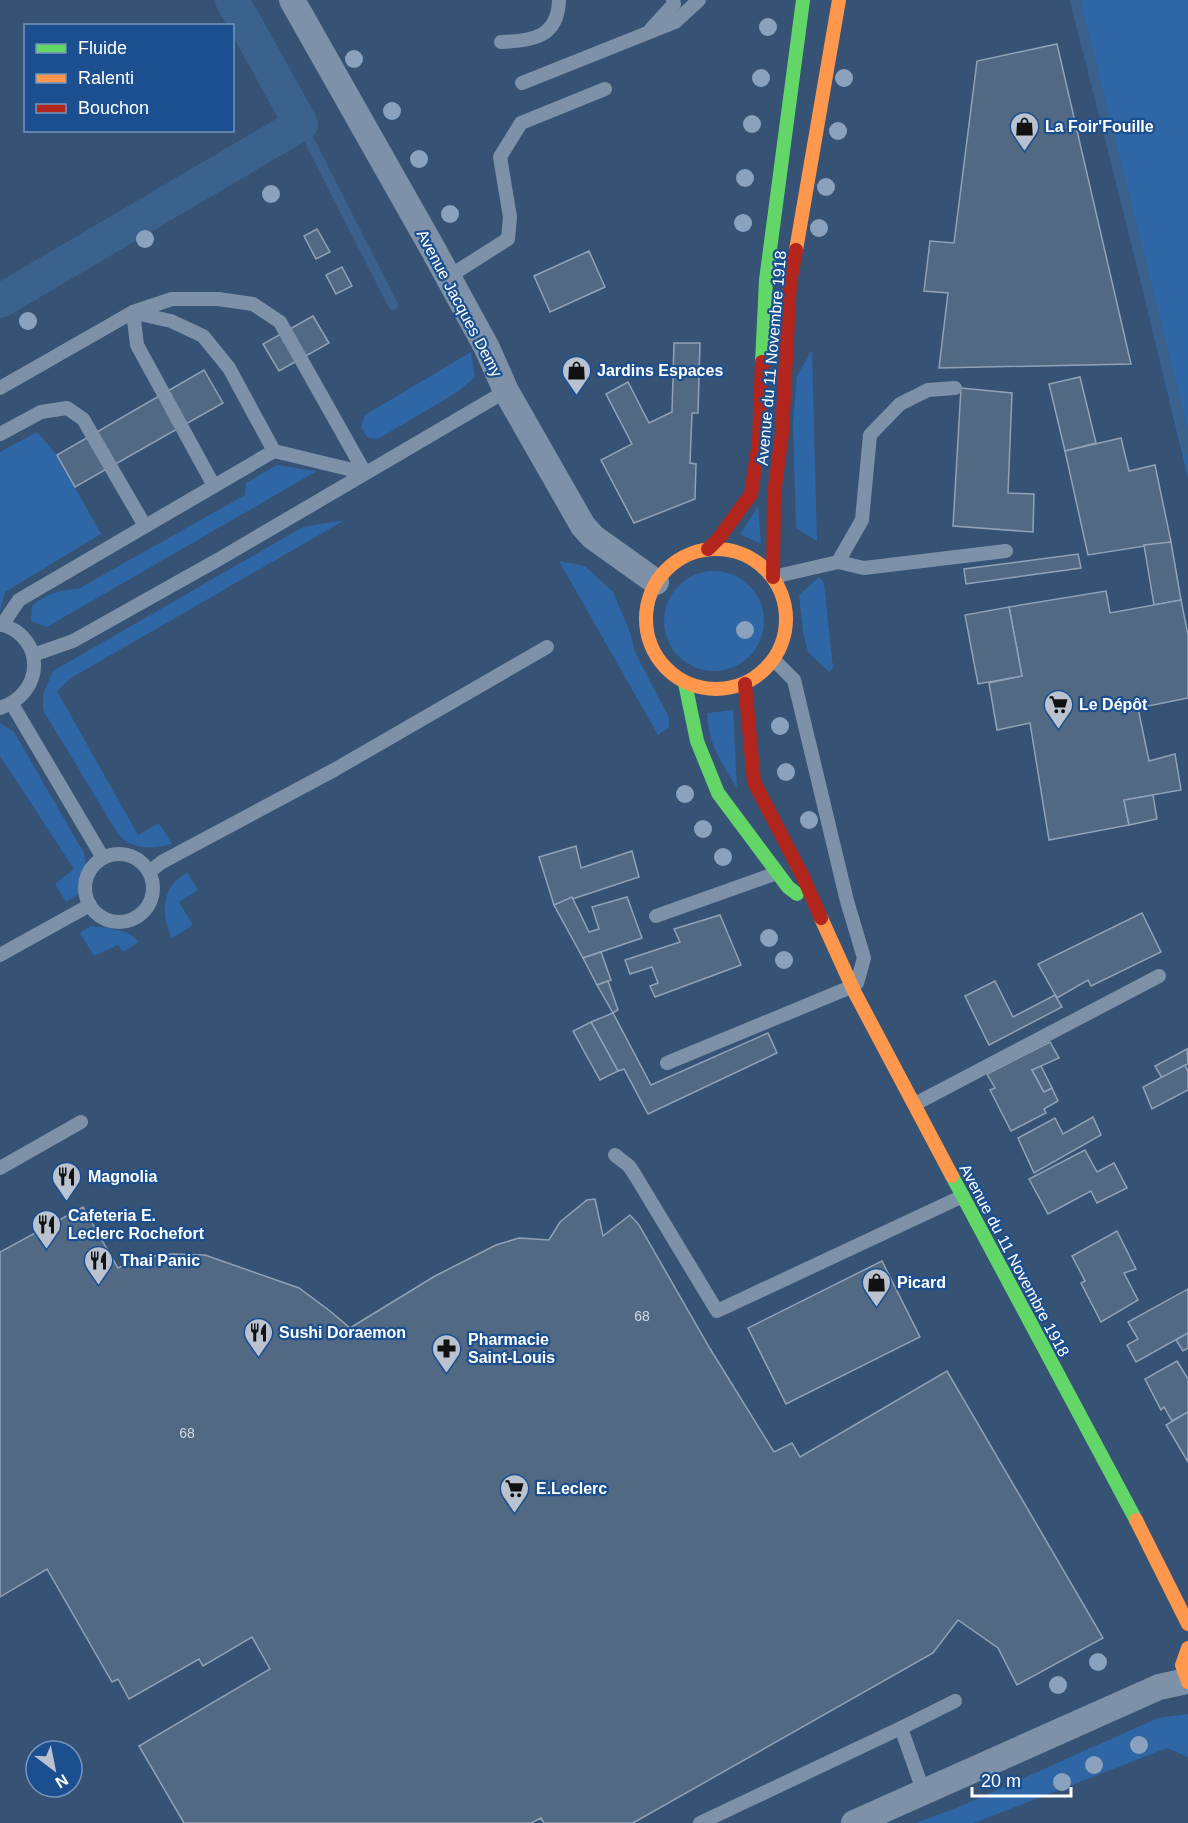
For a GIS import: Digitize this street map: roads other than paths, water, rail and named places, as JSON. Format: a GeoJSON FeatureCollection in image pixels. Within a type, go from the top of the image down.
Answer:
{"type":"FeatureCollection","features":[{"type":"Feature","properties":{"kind":"main road","name":"Avenue du 11 Novembre 1918"},"geometry":{"type":"LineString","coordinates":[[708,549],[720,538],[751,494],[759,441],[766,280],[803,0]]}},
{"type":"Feature","properties":{"kind":"main road","name":"Avenue du 11 Novembre 1918"},"geometry":{"type":"LineString","coordinates":[[773,578],[774,495],[782,433],[790,283],[839,0]]}},
{"type":"Feature","properties":{"kind":"main road"},"geometry":{"type":"LineString","coordinates":[[708,549],[733,551],[756,561],[773,578],[783,597],[787,619],[784,640],[774,660],[761,674],[745,684],[725,690],[704,689],[685,683],[665,670],[652,650],[645,628],[646,604],[656,582],[669,566],[687,555],[708,549]]}},
{"type":"Feature","properties":{"kind":"main road","name":"Avenue du 11 Novembre 1918"},"geometry":{"type":"LineString","coordinates":[[685,683],[697,741],[718,793],[788,887],[817,910]]}},
{"type":"Feature","properties":{"kind":"main road","name":"Avenue du 11 Novembre 1918"},"geometry":{"type":"LineString","coordinates":[[745,684],[754,782],[804,879],[853,990],[1160,1565],[1188,1624]]}},
{"type":"Feature","properties":{"kind":"main road"},"geometry":{"type":"LineString","coordinates":[[1187,1681],[1182,1662],[1188,1648]]}},
{"type":"Feature","properties":{"kind":"street","name":"Avenue Jacques Demy"},"geometry":{"type":"LineString","coordinates":[[292,0],[448,277],[487,348],[506,391],[583,526],[593,537],[656,582]]}},
{"type":"Feature","properties":{"kind":"street"},"geometry":{"type":"LineString","coordinates":[[854,1823],[1159,1687],[1187,1681]]}},
{"type":"Feature","properties":{"kind":"lane"},"geometry":{"type":"LineString","coordinates":[[501,42],[523,42],[548,32],[559,14],[559,0]]}},
{"type":"Feature","properties":{"kind":"lane"},"geometry":{"type":"LineString","coordinates":[[648,32],[674,4],[673,0]]}},
{"type":"Feature","properties":{"kind":"lane"},"geometry":{"type":"LineString","coordinates":[[522,83],[675,22],[699,0]]}},
{"type":"Feature","properties":{"kind":"lane"},"geometry":{"type":"LineString","coordinates":[[448,277],[508,239],[510,217],[500,157],[521,123],[605,89]]}},
{"type":"Feature","properties":{"kind":"lane"},"geometry":{"type":"LineString","coordinates":[[0,388],[133,312],[172,299],[218,299],[253,304],[280,322],[365,473]]}},
{"type":"Feature","properties":{"kind":"lane"},"geometry":{"type":"LineString","coordinates":[[133,312],[171,321],[203,336],[230,368],[274,450]]}},
{"type":"Feature","properties":{"kind":"lane"},"geometry":{"type":"LineString","coordinates":[[133,312],[137,345],[214,486]]}},
{"type":"Feature","properties":{"kind":"lane"},"geometry":{"type":"LineString","coordinates":[[838,562],[862,520],[870,435],[900,404],[928,390],[955,388]]}},
{"type":"Feature","properties":{"kind":"lane"},"geometry":{"type":"LineString","coordinates":[[33,655],[74,641],[506,391]]}},
{"type":"Feature","properties":{"kind":"lane"},"geometry":{"type":"LineString","coordinates":[[0,434],[41,412],[67,408],[83,419],[146,526]]}},
{"type":"Feature","properties":{"kind":"lane"},"geometry":{"type":"LineString","coordinates":[[103,858],[6,706],[23,695],[31,683],[35,669],[33,655],[27,641],[16,631],[1,625],[19,600],[274,450],[365,473]]}},
{"type":"Feature","properties":{"kind":"lane"},"geometry":{"type":"LineString","coordinates":[[773,578],[838,562],[864,568],[1006,551]]}},
{"type":"Feature","properties":{"kind":"lane"},"geometry":{"type":"LineString","coordinates":[[149,872],[162,862],[295,792],[547,647]]}},
{"type":"Feature","properties":{"kind":"lane"},"geometry":{"type":"LineString","coordinates":[[667,1063],[853,990],[864,958],[847,901],[794,680],[774,660]]}},
{"type":"Feature","properties":{"kind":"lane"},"geometry":{"type":"LineString","coordinates":[[124,854],[143,864],[149,872],[153,882],[153,892],[144,912],[126,922],[115,922],[96,914],[86,895],[88,874],[94,865],[103,858],[124,854]]}},
{"type":"Feature","properties":{"kind":"lane"},"geometry":{"type":"LineString","coordinates":[[656,916],[777,873]]}},
{"type":"Feature","properties":{"kind":"lane"},"geometry":{"type":"LineString","coordinates":[[0,955],[90,905]]}},
{"type":"Feature","properties":{"kind":"lane"},"geometry":{"type":"LineString","coordinates":[[913,1105],[1160,976]]}},
{"type":"Feature","properties":{"kind":"lane"},"geometry":{"type":"LineString","coordinates":[[0,1168],[81,1122]]}},
{"type":"Feature","properties":{"kind":"lane"},"geometry":{"type":"LineString","coordinates":[[615,1155],[629,1166],[635,1175],[717,1311],[963,1196]]}},
{"type":"Feature","properties":{"kind":"lane"},"geometry":{"type":"LineString","coordinates":[[700,1823],[955,1701]]}},
{"type":"Feature","properties":{"kind":"lane"},"geometry":{"type":"LineString","coordinates":[[901,1728],[924,1792]]}},
{"type":"Feature","properties":{"kind":"waterway"},"geometry":{"type":"LineString","coordinates":[[0,301],[301,124],[232,0]]}},
{"type":"Feature","properties":{"kind":"waterway"},"geometry":{"type":"LineString","coordinates":[[1075,0],[1188,450]]}},
{"type":"Feature","properties":{"kind":"waterway"},"geometry":{"type":"LineString","coordinates":[[301,124],[393,305]]}},
{"type":"Feature","properties":{"kind":"place","name":"La Foir'Fouille"},"geometry":{"type":"Point","coordinates":[1024,152]}},
{"type":"Feature","properties":{"kind":"place","name":"Jardins Espaces"},"geometry":{"type":"Point","coordinates":[576,396]}},
{"type":"Feature","properties":{"kind":"place","name":"Le Dépôt"},"geometry":{"type":"Point","coordinates":[1058,730]}},
{"type":"Feature","properties":{"kind":"place","name":"Magnolia"},"geometry":{"type":"Point","coordinates":[67,1202]}},
{"type":"Feature","properties":{"kind":"place","name":"Cafeteria E. Leclerc Rochefort"},"geometry":{"type":"Point","coordinates":[47,1250]}},
{"type":"Feature","properties":{"kind":"place","name":"Thai Panic"},"geometry":{"type":"Point","coordinates":[99,1286]}},
{"type":"Feature","properties":{"kind":"place","name":"Picard"},"geometry":{"type":"Point","coordinates":[876,1308]}},
{"type":"Feature","properties":{"kind":"place","name":"Sushi Doraemon"},"geometry":{"type":"Point","coordinates":[258,1358]}},
{"type":"Feature","properties":{"kind":"place","name":"Pharmacie Saint-Louis"},"geometry":{"type":"Point","coordinates":[447,1374]}},
{"type":"Feature","properties":{"kind":"place","name":"E.Leclerc"},"geometry":{"type":"Point","coordinates":[515,1514]}}]}
